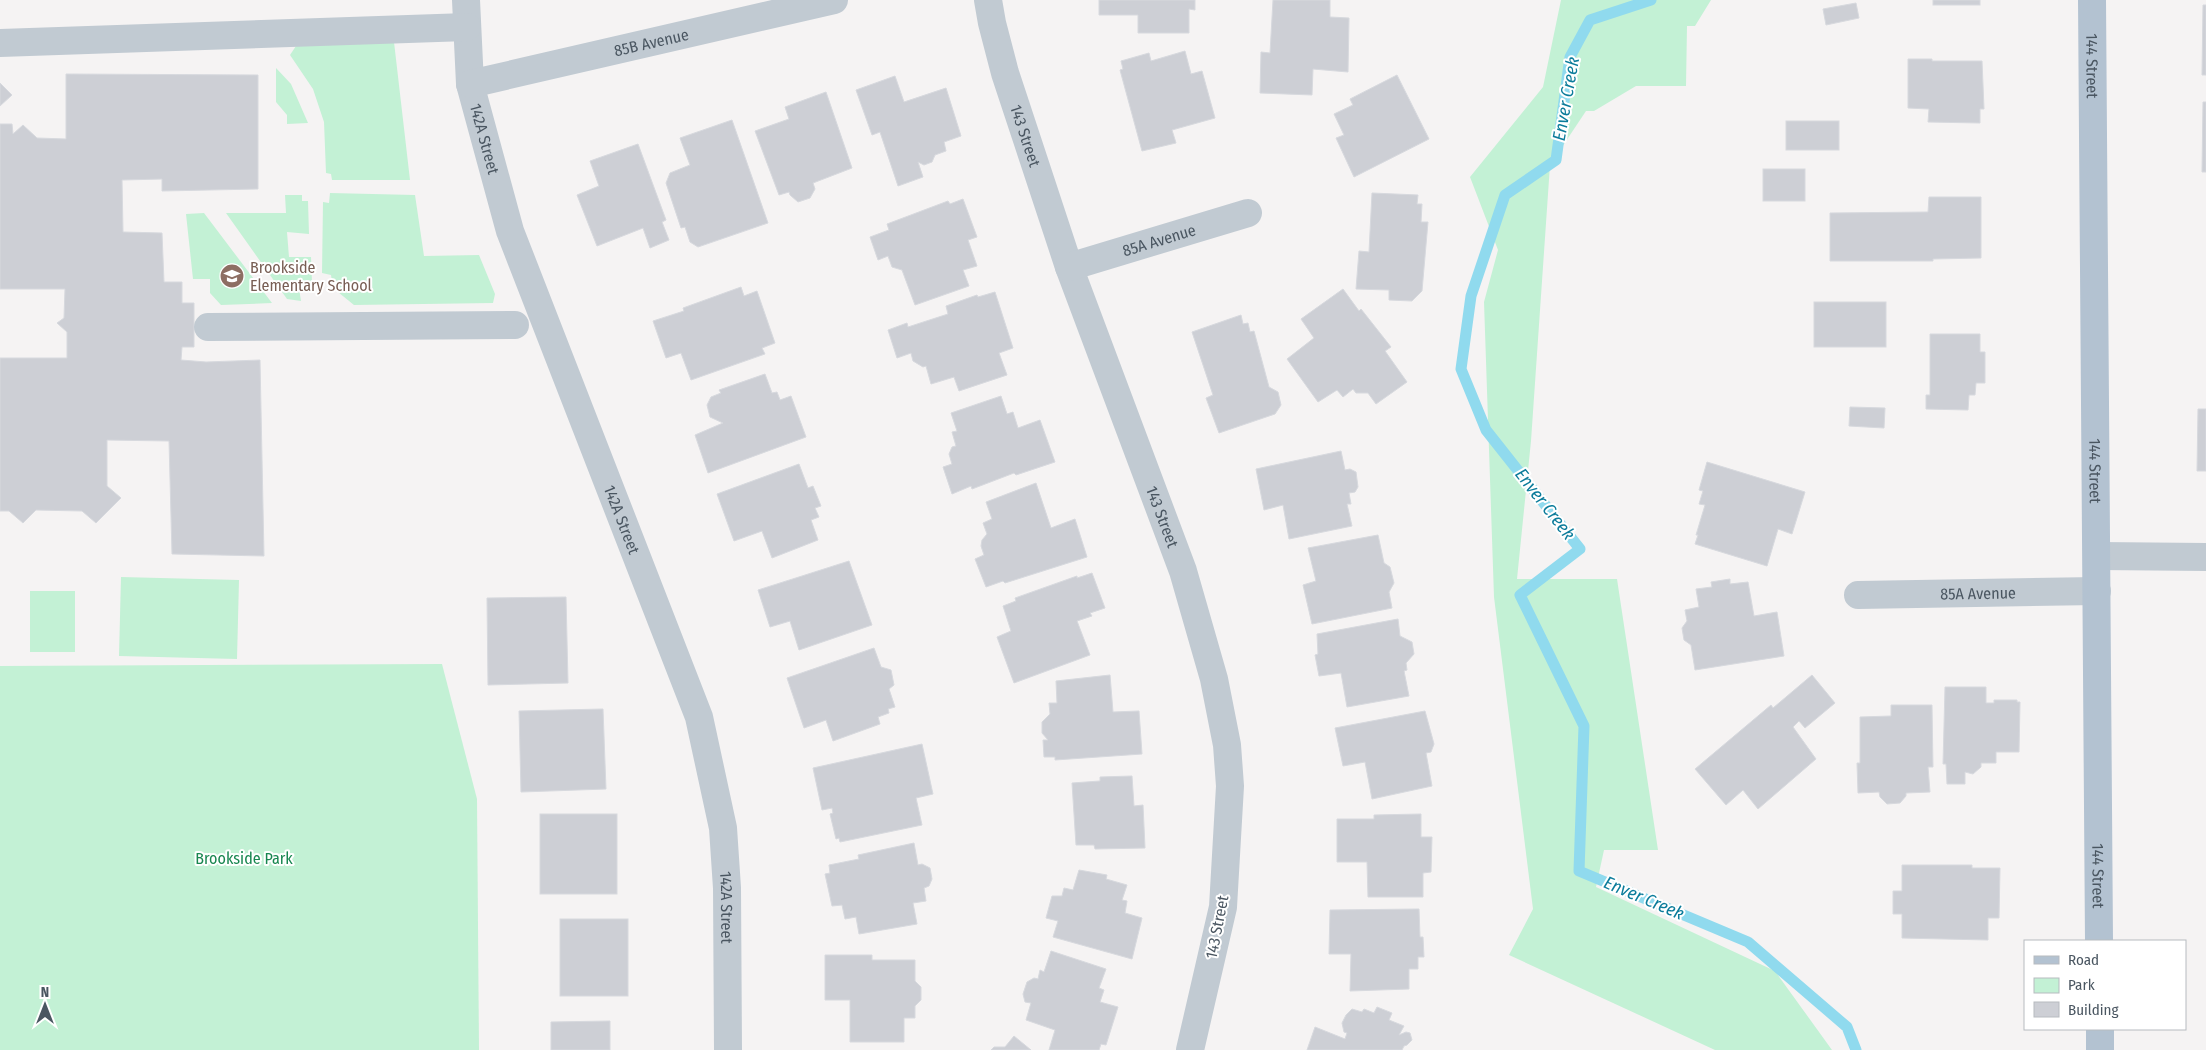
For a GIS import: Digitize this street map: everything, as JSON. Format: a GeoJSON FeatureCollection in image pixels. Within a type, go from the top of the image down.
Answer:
{"type":"FeatureCollection","features":[{"type":"Feature","properties":{"kind":"main road","name":"144 Street"},"geometry":{"type":"LineString","coordinates":[[2092,0],[2098,556],[2099,940]]}},
{"type":"Feature","properties":{"kind":"main road"},"geometry":{"type":"LineString","coordinates":[[2100,1030],[2100,1050]]}},
{"type":"Feature","properties":{"kind":"street","name":"142A Street"},"geometry":{"type":"LineString","coordinates":[[466,0],[470,84],[510,231],[699,717],[723,828],[727,888],[728,1050]]}},
{"type":"Feature","properties":{"kind":"street","name":"85B Avenue"},"geometry":{"type":"LineString","coordinates":[[470,84],[834,0]]}},
{"type":"Feature","properties":{"kind":"street","name":"143 Street"},"geometry":{"type":"LineString","coordinates":[[988,0],[1005,73],[1069,267],[1183,571],[1214,679],[1226,745],[1230,786],[1223,907],[1190,1050]]}},
{"type":"Feature","properties":{"kind":"street"},"geometry":{"type":"LineString","coordinates":[[0,43],[467,27]]}},
{"type":"Feature","properties":{"kind":"street","name":"85A Avenue"},"geometry":{"type":"LineString","coordinates":[[1069,267],[1248,213]]}},
{"type":"Feature","properties":{"kind":"street"},"geometry":{"type":"LineString","coordinates":[[208,327],[515,325]]}},
{"type":"Feature","properties":{"kind":"street"},"geometry":{"type":"LineString","coordinates":[[2098,556],[2206,556]]}},
{"type":"Feature","properties":{"kind":"street","name":"85A Avenue"},"geometry":{"type":"LineString","coordinates":[[1858,596],[2097,591]]}},
{"type":"Feature","properties":{"kind":"green space"},"geometry":{"type":"Polygon","coordinates":[[[1561,0],[1711,0],[1695,26],[1687,26],[1686,86],[1636,86],[1594,111],[1586,111],[1550,165],[1531,441],[1517,579],[1617,579],[1658,850],[1604,850],[1596,887],[1775,971],[1832,1050],[1715,1050],[1509,955],[1533,909],[1494,597],[1484,302],[1498,250],[1470,177],[1543,87],[1561,0]]]}},
{"type":"Feature","properties":{"kind":"green space"},"geometry":{"type":"Polygon","coordinates":[[[394,42],[410,180],[332,180],[331,174],[326,173],[324,122],[313,89],[290,55],[298,43],[394,42]]]}},
{"type":"Feature","properties":{"kind":"green space"},"geometry":{"type":"Polygon","coordinates":[[[276,68],[291,84],[308,123],[287,124],[287,115],[276,102],[276,68]]]}},
{"type":"Feature","properties":{"kind":"green space"},"geometry":{"type":"Polygon","coordinates":[[[330,193],[415,195],[424,256],[479,255],[495,294],[493,303],[354,305],[333,288],[331,275],[322,273],[323,202],[329,203],[330,193]]]}},
{"type":"Feature","properties":{"kind":"green space"},"geometry":{"type":"Polygon","coordinates":[[[285,195],[302,195],[302,201],[308,201],[309,234],[287,232],[289,257],[311,257],[312,282],[298,282],[301,301],[287,299],[226,213],[286,213],[285,195]]]}},
{"type":"Feature","properties":{"kind":"green space"},"geometry":{"type":"Polygon","coordinates":[[[204,213],[272,303],[221,305],[210,293],[210,279],[193,279],[186,214],[204,213]]]}},
{"type":"Feature","properties":{"kind":"green space"},"geometry":{"type":"Polygon","coordinates":[[[121,577],[239,580],[237,659],[119,656],[121,577]]]}},
{"type":"Feature","properties":{"kind":"green space"},"geometry":{"type":"Polygon","coordinates":[[[30,591],[75,591],[75,652],[30,652],[30,591]]]}},
{"type":"Feature","properties":{"kind":"green space","name":"Brookside Park"},"geometry":{"type":"Polygon","coordinates":[[[442,664],[477,799],[479,1050],[0,1050],[0,666],[442,664]]]}},
{"type":"Feature","properties":{"kind":"building"},"geometry":{"type":"Polygon","coordinates":[[[1099,0],[1195,0],[1195,10],[1189,9],[1189,33],[1138,33],[1138,15],[1099,15],[1099,0]]]}},
{"type":"Feature","properties":{"kind":"building"},"geometry":{"type":"Polygon","coordinates":[[[1273,0],[1330,0],[1330,17],[1349,18],[1348,72],[1313,69],[1312,95],[1260,93],[1261,52],[1270,53],[1273,0]]]}},
{"type":"Feature","properties":{"kind":"building"},"geometry":{"type":"Polygon","coordinates":[[[1933,0],[1980,0],[1980,5],[1933,5],[1933,0]]]}},
{"type":"Feature","properties":{"kind":"building"},"geometry":{"type":"Polygon","coordinates":[[[1856,3],[1859,18],[1826,25],[1823,9],[1856,3]]]}},
{"type":"Feature","properties":{"kind":"building"},"geometry":{"type":"Polygon","coordinates":[[[2203,5],[2206,5],[2206,75],[2202,75],[2203,5]]]}},
{"type":"Feature","properties":{"kind":"building"},"geometry":{"type":"Polygon","coordinates":[[[1185,51],[1191,74],[1202,71],[1215,118],[1172,130],[1176,143],[1142,151],[1120,70],[1123,69],[1121,61],[1149,53],[1151,61],[1185,51]]]}},
{"type":"Feature","properties":{"kind":"building"},"geometry":{"type":"Polygon","coordinates":[[[1908,59],[1982,61],[1984,109],[1980,109],[1980,123],[1928,122],[1929,109],[1908,108],[1908,59]]]}},
{"type":"Feature","properties":{"kind":"building"},"geometry":{"type":"Polygon","coordinates":[[[66,74],[258,75],[258,189],[162,191],[162,179],[122,180],[123,232],[162,233],[164,282],[182,282],[182,303],[194,303],[194,347],[182,347],[181,360],[206,362],[260,360],[264,556],[172,554],[169,441],[107,440],[107,486],[121,498],[96,523],[82,511],[36,510],[23,523],[9,511],[0,511],[0,358],[67,358],[67,332],[57,323],[64,318],[65,289],[0,289],[0,124],[12,124],[13,134],[23,125],[37,138],[66,139],[66,74]]]}},
{"type":"Feature","properties":{"kind":"building"},"geometry":{"type":"Polygon","coordinates":[[[1397,75],[1429,139],[1354,177],[1336,138],[1344,135],[1334,114],[1353,105],[1350,99],[1397,75]]]}},
{"type":"Feature","properties":{"kind":"building"},"geometry":{"type":"Polygon","coordinates":[[[895,76],[904,102],[946,88],[961,136],[944,142],[946,151],[935,155],[932,162],[924,165],[918,162],[923,177],[898,186],[880,132],[872,135],[856,90],[895,76]]]}},
{"type":"Feature","properties":{"kind":"building"},"geometry":{"type":"Polygon","coordinates":[[[0,83],[12,95],[0,106],[0,83]]]}},
{"type":"Feature","properties":{"kind":"building"},"geometry":{"type":"Polygon","coordinates":[[[826,92],[852,168],[813,183],[815,189],[810,198],[798,202],[789,192],[779,195],[755,131],[789,119],[785,107],[826,92]]]}},
{"type":"Feature","properties":{"kind":"building"},"geometry":{"type":"Polygon","coordinates":[[[2203,102],[2206,102],[2206,172],[2202,172],[2203,102]]]}},
{"type":"Feature","properties":{"kind":"building"},"geometry":{"type":"Polygon","coordinates":[[[732,120],[768,223],[698,247],[690,242],[685,227],[681,228],[666,183],[670,173],[690,165],[680,138],[732,120]]]}},
{"type":"Feature","properties":{"kind":"building"},"geometry":{"type":"Polygon","coordinates":[[[1786,121],[1839,121],[1839,150],[1786,150],[1786,121]]]}},
{"type":"Feature","properties":{"kind":"building"},"geometry":{"type":"Polygon","coordinates":[[[638,144],[666,220],[662,222],[669,240],[650,248],[643,228],[597,246],[577,195],[599,186],[590,161],[638,144]]]}},
{"type":"Feature","properties":{"kind":"building"},"geometry":{"type":"Polygon","coordinates":[[[1763,169],[1805,169],[1805,201],[1763,201],[1763,169]]]}},
{"type":"Feature","properties":{"kind":"building"},"geometry":{"type":"Polygon","coordinates":[[[1372,193],[1418,195],[1417,204],[1422,204],[1421,222],[1428,222],[1422,291],[1412,301],[1389,300],[1389,290],[1356,289],[1359,251],[1369,252],[1372,193]]]}},
{"type":"Feature","properties":{"kind":"building"},"geometry":{"type":"Polygon","coordinates":[[[1929,197],[1981,197],[1981,258],[1933,259],[1933,261],[1830,261],[1830,213],[1928,212],[1929,197]]]}},
{"type":"Feature","properties":{"kind":"building"},"geometry":{"type":"Polygon","coordinates":[[[963,199],[977,237],[968,240],[977,266],[963,270],[969,286],[915,305],[902,270],[892,267],[888,256],[878,260],[870,237],[889,230],[887,224],[948,201],[950,204],[963,199]]]}},
{"type":"Feature","properties":{"kind":"building"},"geometry":{"type":"Polygon","coordinates":[[[741,287],[744,296],[757,291],[775,343],[762,348],[765,354],[691,380],[681,353],[666,358],[653,321],[684,311],[683,308],[741,287]]]}},
{"type":"Feature","properties":{"kind":"building"},"geometry":{"type":"Polygon","coordinates":[[[1343,289],[1359,311],[1361,309],[1391,347],[1385,351],[1407,382],[1376,404],[1368,393],[1356,393],[1353,389],[1343,397],[1337,390],[1318,402],[1287,359],[1314,338],[1301,319],[1343,289]]]}},
{"type":"Feature","properties":{"kind":"building"},"geometry":{"type":"Polygon","coordinates":[[[995,292],[1013,348],[999,353],[1007,375],[959,391],[954,377],[931,384],[926,366],[923,367],[913,361],[911,353],[897,358],[888,330],[907,323],[908,327],[948,314],[946,306],[977,295],[978,297],[995,292]]]}},
{"type":"Feature","properties":{"kind":"building"},"geometry":{"type":"Polygon","coordinates":[[[1814,302],[1886,302],[1886,347],[1814,347],[1814,302]]]}},
{"type":"Feature","properties":{"kind":"building"},"geometry":{"type":"Polygon","coordinates":[[[1241,315],[1243,324],[1248,323],[1250,332],[1254,331],[1269,387],[1278,392],[1281,405],[1275,414],[1219,433],[1206,398],[1213,395],[1192,332],[1241,315]]]}},
{"type":"Feature","properties":{"kind":"building"},"geometry":{"type":"Polygon","coordinates":[[[1930,334],[1980,334],[1980,352],[1985,352],[1985,383],[1976,383],[1975,395],[1969,395],[1968,410],[1926,409],[1926,395],[1930,395],[1930,334]]]}},
{"type":"Feature","properties":{"kind":"building"},"geometry":{"type":"Polygon","coordinates":[[[765,374],[772,393],[777,392],[780,400],[791,396],[806,437],[708,473],[695,435],[723,423],[710,417],[707,405],[711,397],[721,393],[719,390],[765,374]]]}},
{"type":"Feature","properties":{"kind":"building"},"geometry":{"type":"Polygon","coordinates":[[[1001,396],[1007,414],[1013,412],[1018,428],[1040,420],[1055,462],[1016,475],[1014,473],[972,489],[971,486],[952,494],[943,467],[952,464],[949,454],[952,447],[956,446],[952,432],[957,431],[951,413],[1001,396]]]}},
{"type":"Feature","properties":{"kind":"building"},"geometry":{"type":"Polygon","coordinates":[[[1850,407],[1885,408],[1884,428],[1849,426],[1850,407]]]}},
{"type":"Feature","properties":{"kind":"building"},"geometry":{"type":"Polygon","coordinates":[[[2198,409],[2206,409],[2206,471],[2197,471],[2198,409]]]}},
{"type":"Feature","properties":{"kind":"building"},"geometry":{"type":"Polygon","coordinates":[[[1341,451],[1345,470],[1350,469],[1356,472],[1358,487],[1355,492],[1349,493],[1351,504],[1347,504],[1352,526],[1289,539],[1283,505],[1264,510],[1256,469],[1341,451]]]}},
{"type":"Feature","properties":{"kind":"building"},"geometry":{"type":"Polygon","coordinates":[[[1707,462],[1805,492],[1792,534],[1778,529],[1767,566],[1695,544],[1705,505],[1699,504],[1703,491],[1699,490],[1707,462]]]}},
{"type":"Feature","properties":{"kind":"building"},"geometry":{"type":"Polygon","coordinates":[[[799,464],[808,488],[813,486],[821,506],[815,508],[819,517],[811,520],[818,540],[772,558],[762,531],[734,541],[717,494],[799,464]]]}},
{"type":"Feature","properties":{"kind":"building"},"geometry":{"type":"Polygon","coordinates":[[[1036,483],[1051,528],[1075,519],[1087,557],[1005,583],[1003,581],[986,587],[975,559],[984,555],[981,546],[982,540],[987,534],[983,523],[992,519],[986,502],[1036,483]]]}},
{"type":"Feature","properties":{"kind":"building"},"geometry":{"type":"Polygon","coordinates":[[[1378,535],[1384,563],[1390,567],[1394,583],[1389,592],[1392,608],[1312,624],[1303,585],[1316,581],[1308,548],[1378,535]]]}},
{"type":"Feature","properties":{"kind":"building"},"geometry":{"type":"Polygon","coordinates":[[[849,561],[872,625],[799,650],[790,621],[770,627],[758,590],[849,561]]]}},
{"type":"Feature","properties":{"kind":"building"},"geometry":{"type":"Polygon","coordinates":[[[1092,573],[1105,608],[1090,613],[1092,616],[1077,621],[1090,655],[1014,683],[997,637],[1011,631],[1003,606],[1016,601],[1015,598],[1077,576],[1077,578],[1092,573]]]}},
{"type":"Feature","properties":{"kind":"building"},"geometry":{"type":"Polygon","coordinates":[[[1730,579],[1730,584],[1748,582],[1754,616],[1777,612],[1784,656],[1695,670],[1691,645],[1684,640],[1682,628],[1687,621],[1685,610],[1699,607],[1696,589],[1712,587],[1711,582],[1730,579]]]}},
{"type":"Feature","properties":{"kind":"building"},"geometry":{"type":"Polygon","coordinates":[[[566,597],[568,683],[488,685],[487,598],[566,597]]]}},
{"type":"Feature","properties":{"kind":"building"},"geometry":{"type":"Polygon","coordinates":[[[1398,619],[1400,636],[1412,642],[1414,654],[1406,663],[1407,670],[1404,671],[1409,696],[1347,707],[1341,673],[1319,676],[1315,655],[1318,654],[1317,634],[1398,619]]]}},
{"type":"Feature","properties":{"kind":"building"},"geometry":{"type":"Polygon","coordinates":[[[874,648],[881,667],[891,670],[894,685],[889,689],[895,707],[888,709],[889,713],[878,717],[880,724],[833,741],[826,720],[804,728],[787,678],[874,648]]]}},
{"type":"Feature","properties":{"kind":"building"},"geometry":{"type":"Polygon","coordinates":[[[1110,675],[1113,712],[1139,711],[1142,754],[1055,760],[1055,757],[1044,757],[1043,740],[1048,740],[1042,733],[1042,722],[1050,714],[1049,703],[1057,703],[1056,681],[1110,675]]]}},
{"type":"Feature","properties":{"kind":"building"},"geometry":{"type":"Polygon","coordinates":[[[1812,675],[1835,703],[1805,728],[1799,721],[1793,727],[1816,759],[1758,809],[1743,790],[1726,805],[1695,769],[1771,705],[1773,708],[1812,675]]]}},
{"type":"Feature","properties":{"kind":"building"},"geometry":{"type":"Polygon","coordinates":[[[1945,687],[1986,687],[1986,703],[1994,703],[1994,700],[2017,700],[2017,702],[2020,702],[2019,752],[1996,752],[1996,763],[1981,763],[1981,767],[1973,774],[1965,772],[1965,784],[1947,784],[1946,764],[1943,764],[1945,687]]]}},
{"type":"Feature","properties":{"kind":"building"},"geometry":{"type":"Polygon","coordinates":[[[1891,705],[1932,705],[1933,767],[1928,767],[1930,792],[1906,793],[1906,796],[1900,803],[1887,804],[1880,797],[1879,792],[1858,793],[1857,763],[1860,763],[1860,717],[1891,716],[1891,705]]]}},
{"type":"Feature","properties":{"kind":"building"},"geometry":{"type":"Polygon","coordinates":[[[603,709],[606,789],[521,792],[519,711],[603,709]]]}},
{"type":"Feature","properties":{"kind":"building"},"geometry":{"type":"Polygon","coordinates":[[[1425,711],[1434,744],[1431,752],[1426,753],[1432,786],[1372,799],[1365,762],[1343,766],[1335,728],[1425,711]]]}},
{"type":"Feature","properties":{"kind":"building"},"geometry":{"type":"Polygon","coordinates":[[[922,744],[933,794],[916,798],[922,825],[840,842],[839,838],[836,839],[830,814],[833,813],[832,808],[822,810],[813,768],[922,744]]]}},
{"type":"Feature","properties":{"kind":"building"},"geometry":{"type":"Polygon","coordinates":[[[1132,776],[1134,806],[1143,805],[1145,848],[1095,849],[1094,845],[1076,845],[1072,783],[1100,781],[1100,777],[1132,776]]]}},
{"type":"Feature","properties":{"kind":"building"},"geometry":{"type":"Polygon","coordinates":[[[540,814],[617,814],[617,894],[540,894],[540,814]]]}},
{"type":"Feature","properties":{"kind":"building"},"geometry":{"type":"Polygon","coordinates":[[[1421,814],[1421,837],[1432,837],[1431,872],[1423,873],[1423,897],[1368,897],[1367,862],[1337,862],[1337,819],[1374,819],[1374,815],[1421,814]]]}},
{"type":"Feature","properties":{"kind":"building"},"geometry":{"type":"Polygon","coordinates":[[[914,843],[918,865],[922,864],[930,868],[932,879],[929,886],[924,888],[926,901],[913,903],[917,924],[859,934],[856,917],[845,919],[842,905],[832,906],[825,874],[830,873],[829,865],[859,859],[858,855],[914,843]]]}},
{"type":"Feature","properties":{"kind":"building"},"geometry":{"type":"Polygon","coordinates":[[[1902,865],[1972,865],[1972,868],[2000,868],[1999,918],[1988,918],[1988,940],[1902,938],[1902,914],[1893,914],[1893,891],[1902,891],[1902,865]]]}},
{"type":"Feature","properties":{"kind":"building"},"geometry":{"type":"Polygon","coordinates":[[[1079,870],[1107,875],[1106,879],[1127,885],[1122,900],[1127,901],[1125,913],[1142,918],[1132,959],[1053,937],[1058,921],[1046,918],[1052,896],[1062,896],[1064,888],[1073,890],[1079,870]]]}},
{"type":"Feature","properties":{"kind":"building"},"geometry":{"type":"Polygon","coordinates":[[[1419,909],[1420,937],[1423,937],[1424,957],[1418,957],[1418,969],[1409,969],[1409,989],[1350,991],[1351,954],[1329,954],[1330,910],[1419,909]]]}},
{"type":"Feature","properties":{"kind":"building"},"geometry":{"type":"Polygon","coordinates":[[[560,919],[628,919],[628,996],[560,996],[560,919]]]}},
{"type":"Feature","properties":{"kind":"building"},"geometry":{"type":"Polygon","coordinates":[[[1051,951],[1106,969],[1099,988],[1104,990],[1100,1002],[1118,1007],[1106,1045],[1101,1044],[1099,1050],[1049,1050],[1055,1030],[1026,1020],[1031,1003],[1025,1002],[1023,994],[1027,982],[1034,978],[1038,979],[1040,970],[1044,972],[1051,951]]]}},
{"type":"Feature","properties":{"kind":"building"},"geometry":{"type":"Polygon","coordinates":[[[825,955],[872,955],[872,960],[915,960],[915,981],[921,987],[921,1000],[915,1006],[915,1018],[904,1018],[904,1042],[850,1042],[850,1000],[825,1000],[825,955]]]}},
{"type":"Feature","properties":{"kind":"building"},"geometry":{"type":"Polygon","coordinates":[[[1377,1007],[1392,1013],[1389,1020],[1404,1026],[1399,1035],[1406,1032],[1410,1033],[1412,1040],[1402,1050],[1307,1050],[1315,1027],[1345,1039],[1347,1033],[1344,1032],[1342,1023],[1352,1009],[1362,1012],[1364,1009],[1374,1013],[1377,1007]]]}},
{"type":"Feature","properties":{"kind":"building"},"geometry":{"type":"Polygon","coordinates":[[[610,1021],[610,1050],[551,1050],[551,1022],[610,1021]]]}},
{"type":"Feature","properties":{"kind":"building"},"geometry":{"type":"Polygon","coordinates":[[[1014,1036],[1031,1050],[991,1050],[994,1047],[1005,1047],[1014,1036]]]}},
{"type":"Feature","properties":{"kind":"waterway","name":"Enver Creek"},"geometry":{"type":"LineString","coordinates":[[1651,0],[1590,20],[1570,57],[1556,160],[1505,195],[1471,296],[1461,369],[1486,430],[1580,549],[1520,595],[1584,726],[1579,871],[1748,942],[1847,1027],[1856,1050]]}},
{"type":"Feature","properties":{"kind":"place","name":"Brookside Elementary School"},"geometry":{"type":"Point","coordinates":[232,276]}}]}
